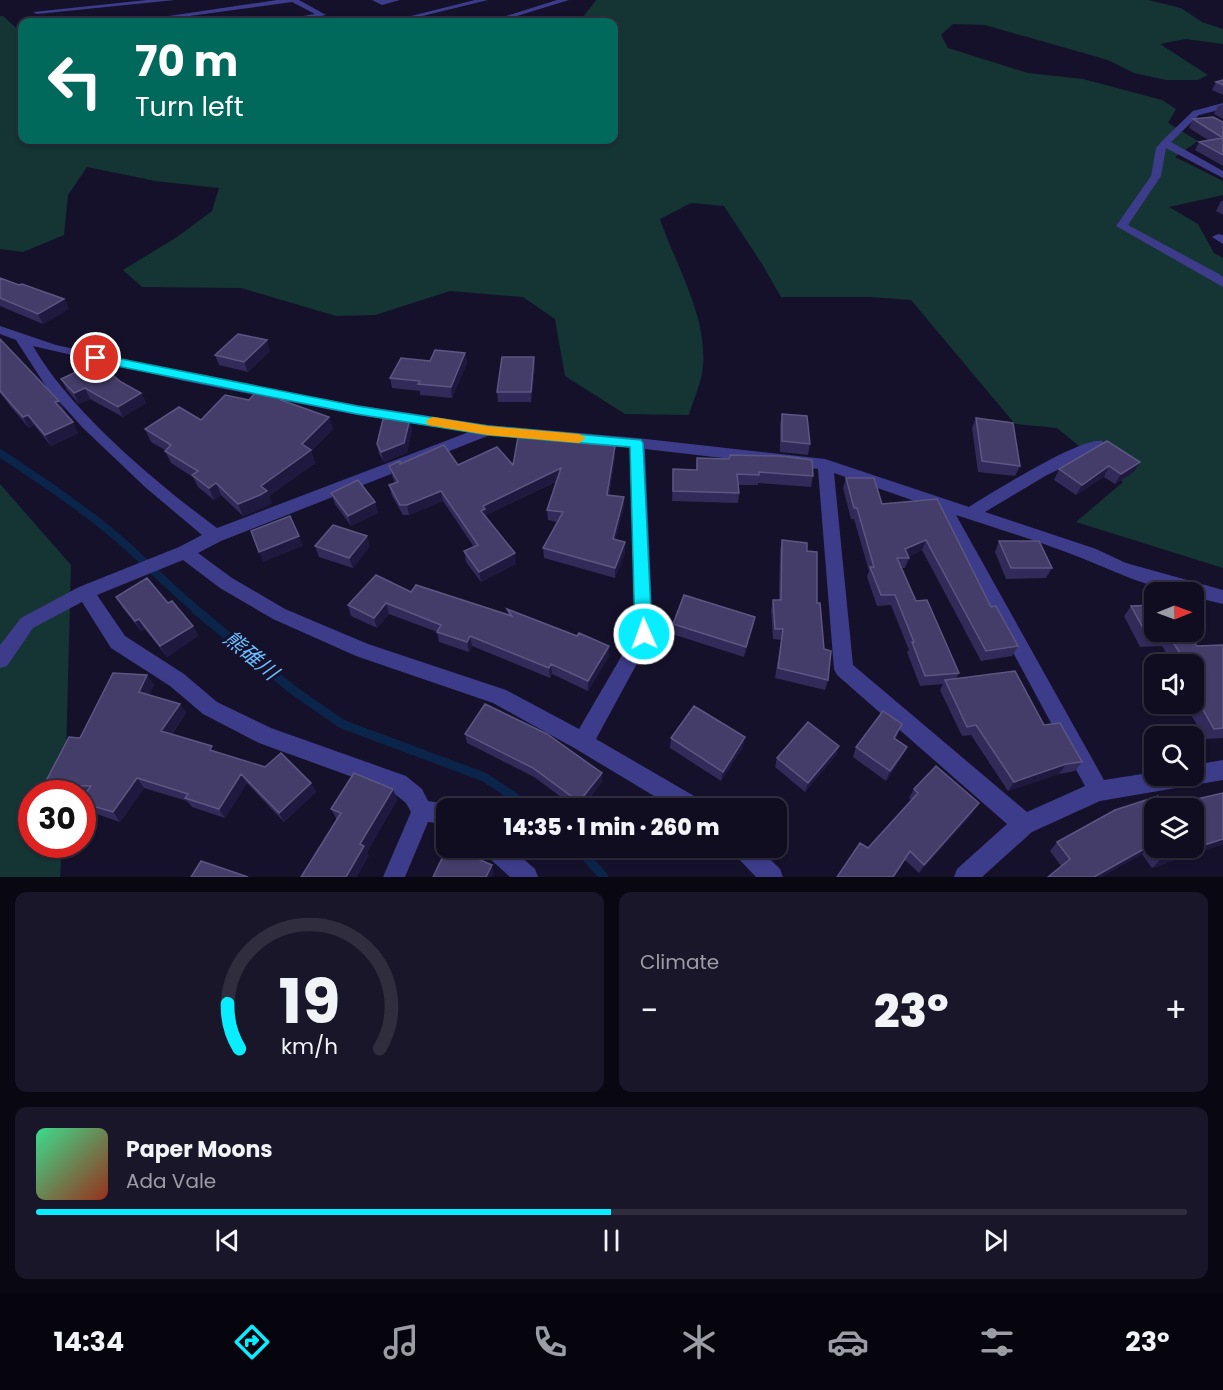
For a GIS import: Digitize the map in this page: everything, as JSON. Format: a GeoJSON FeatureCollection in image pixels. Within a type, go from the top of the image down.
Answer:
{"type":"FeatureCollection","features":[{"type":"Feature","properties":{"kind":"street"},"geometry":{"type":"LineString","coordinates":[[37,12],[41,0]]}},
{"type":"Feature","properties":{"kind":"street"},"geometry":{"type":"LineString","coordinates":[[37,12],[171,0]]}},
{"type":"Feature","properties":{"kind":"street"},"geometry":{"type":"LineString","coordinates":[[162,18],[293,0],[322,15],[304,18]]}},
{"type":"Feature","properties":{"kind":"street"},"geometry":{"type":"LineString","coordinates":[[376,0],[382,3],[396,0]]}},
{"type":"Feature","properties":{"kind":"street"},"geometry":{"type":"LineString","coordinates":[[408,18],[484,0]]}},
{"type":"Feature","properties":{"kind":"street"},"geometry":{"type":"LineString","coordinates":[[504,18],[565,0]]}},
{"type":"Feature","properties":{"kind":"street"},"geometry":{"type":"LineString","coordinates":[[37,12],[45,18]]}},
{"type":"Feature","properties":{"kind":"street"},"geometry":{"type":"LineString","coordinates":[[1223,106],[1196,113],[1183,122],[1165,143],[1161,148],[1156,176],[1122,226],[1215,276],[1223,283]]}},
{"type":"Feature","properties":{"kind":"street"},"geometry":{"type":"LineString","coordinates":[[1196,113],[1214,123]]}},
{"type":"Feature","properties":{"kind":"street"},"geometry":{"type":"LineString","coordinates":[[1165,143],[1223,175]]}},
{"type":"Feature","properties":{"kind":"street"},"geometry":{"type":"LineString","coordinates":[[1223,236],[1218,237],[1223,241]]}},
{"type":"Feature","properties":{"kind":"street"},"geometry":{"type":"LineString","coordinates":[[0,330],[23,340],[195,380],[357,410],[488,430],[637,443],[825,464],[1090,554],[1120,568],[1223,597]]}},
{"type":"Feature","properties":{"kind":"street"},"geometry":{"type":"LineString","coordinates":[[23,340],[33,359],[69,406],[165,498],[215,536]]}},
{"type":"Feature","properties":{"kind":"street"},"geometry":{"type":"LineString","coordinates":[[0,660],[27,623],[85,592],[167,560],[215,536],[488,430]]}},
{"type":"Feature","properties":{"kind":"street"},"geometry":{"type":"LineString","coordinates":[[583,742],[644,634],[637,443]]}},
{"type":"Feature","properties":{"kind":"street"},"geometry":{"type":"LineString","coordinates":[[971,513],[1041,471],[1097,445]]}},
{"type":"Feature","properties":{"kind":"street"},"geometry":{"type":"LineString","coordinates":[[825,464],[844,669],[1024,824]]}},
{"type":"Feature","properties":{"kind":"street"},"geometry":{"type":"LineString","coordinates":[[941,503],[1099,791]]}},
{"type":"Feature","properties":{"kind":"street"},"geometry":{"type":"LineString","coordinates":[[185,552],[226,583],[279,614],[363,650],[499,696],[583,742],[676,798]]}},
{"type":"Feature","properties":{"kind":"street"},"geometry":{"type":"LineString","coordinates":[[85,592],[118,642],[177,680],[210,708],[266,736],[398,783],[414,796],[422,811]]}},
{"type":"Feature","properties":{"kind":"street"},"geometry":{"type":"LineString","coordinates":[[1204,773],[1223,770]]}},
{"type":"Feature","properties":{"kind":"street"},"geometry":{"type":"LineString","coordinates":[[965,877],[1024,824],[1099,791],[1144,783]]}},
{"type":"Feature","properties":{"kind":"street"},"geometry":{"type":"LineString","coordinates":[[422,811],[436,812]]}},
{"type":"Feature","properties":{"kind":"street"},"geometry":{"type":"LineString","coordinates":[[394,877],[422,811]]}},
{"type":"Feature","properties":{"kind":"street"},"geometry":{"type":"LineString","coordinates":[[506,858],[526,877]]}},
{"type":"Feature","properties":{"kind":"street"},"geometry":{"type":"LineString","coordinates":[[754,858],[772,877]]}},
{"type":"Feature","properties":{"kind":"green space"},"geometry":{"type":"Polygon","coordinates":[[[596,0],[1148,0],[1181,8],[1202,22],[1223,29],[1223,44],[1186,39],[1160,44],[1208,75],[1198,80],[1166,80],[1134,73],[1108,60],[985,25],[953,24],[941,35],[948,48],[1028,73],[1083,79],[1162,100],[1176,109],[1168,123],[1198,141],[1175,157],[1223,181],[1223,195],[1169,207],[1198,224],[1214,253],[1223,258],[1223,568],[1076,522],[1123,482],[1057,428],[1015,424],[911,300],[870,297],[781,297],[724,206],[691,203],[660,219],[689,291],[703,347],[702,372],[689,415],[625,414],[565,376],[555,319],[523,297],[450,291],[375,315],[336,316],[241,288],[142,287],[123,270],[177,237],[212,211],[219,188],[155,181],[87,167],[68,195],[64,235],[23,252],[0,249],[0,16],[18,29],[18,144],[618,144],[618,18],[582,18],[596,0]]]}},
{"type":"Feature","properties":{"kind":"green space"},"geometry":{"type":"Polygon","coordinates":[[[0,484],[71,565],[65,780],[18,780],[18,858],[61,858],[60,877],[0,877],[0,484]]]}},
{"type":"Feature","properties":{"kind":"building"},"geometry":{"type":"Polygon","coordinates":[[[1213,117],[1223,122],[1223,138],[1193,119],[1213,117]]]}},
{"type":"Feature","properties":{"kind":"building"},"geometry":{"type":"Polygon","coordinates":[[[1223,138],[1223,155],[1199,142],[1223,138]]]}},
{"type":"Feature","properties":{"kind":"building"},"geometry":{"type":"Polygon","coordinates":[[[0,278],[64,299],[38,314],[0,298],[0,278]]]}},
{"type":"Feature","properties":{"kind":"building"},"geometry":{"type":"Polygon","coordinates":[[[238,334],[267,340],[244,362],[215,355],[238,334]]]}},
{"type":"Feature","properties":{"kind":"building"},"geometry":{"type":"Polygon","coordinates":[[[0,339],[59,401],[55,402],[73,422],[45,435],[28,415],[23,417],[0,391],[0,339]]]}},
{"type":"Feature","properties":{"kind":"building"},"geometry":{"type":"Polygon","coordinates":[[[435,350],[465,353],[451,387],[418,384],[420,381],[390,378],[401,358],[430,361],[435,350]]]}},
{"type":"Feature","properties":{"kind":"building"},"geometry":{"type":"Polygon","coordinates":[[[502,357],[534,357],[531,392],[497,392],[502,357]]]}},
{"type":"Feature","properties":{"kind":"building"},"geometry":{"type":"Polygon","coordinates":[[[97,362],[121,382],[141,393],[118,407],[85,388],[74,393],[61,379],[97,362]]]}},
{"type":"Feature","properties":{"kind":"building"},"geometry":{"type":"Polygon","coordinates":[[[256,392],[283,397],[281,400],[329,417],[302,444],[311,450],[261,486],[267,491],[238,504],[216,483],[209,488],[192,475],[198,471],[165,451],[171,445],[145,429],[179,407],[201,420],[225,395],[249,400],[256,392]]]}},
{"type":"Feature","properties":{"kind":"building"},"geometry":{"type":"Polygon","coordinates":[[[782,414],[807,416],[810,444],[782,441],[782,414]]]}},
{"type":"Feature","properties":{"kind":"building"},"geometry":{"type":"Polygon","coordinates":[[[976,418],[1013,423],[1020,466],[982,461],[976,418]]]}},
{"type":"Feature","properties":{"kind":"building"},"geometry":{"type":"Polygon","coordinates":[[[383,419],[410,419],[404,443],[381,452],[377,444],[383,419]]]}},
{"type":"Feature","properties":{"kind":"building"},"geometry":{"type":"Polygon","coordinates":[[[519,432],[546,433],[545,440],[615,446],[607,495],[624,497],[613,539],[625,542],[615,568],[543,548],[563,512],[547,510],[561,468],[483,506],[485,509],[481,511],[515,553],[479,572],[464,551],[478,545],[441,491],[407,505],[400,505],[389,485],[398,482],[389,466],[400,461],[400,464],[444,445],[458,465],[497,447],[513,465],[519,432]]]}},
{"type":"Feature","properties":{"kind":"building"},"geometry":{"type":"Polygon","coordinates":[[[1107,441],[1140,462],[1121,474],[1109,466],[1082,485],[1059,469],[1107,441]]]}},
{"type":"Feature","properties":{"kind":"building"},"geometry":{"type":"Polygon","coordinates":[[[730,455],[781,456],[812,460],[813,476],[759,472],[759,475],[737,474],[739,493],[673,491],[673,469],[697,470],[697,458],[729,459],[730,455]]]}},
{"type":"Feature","properties":{"kind":"building"},"geometry":{"type":"Polygon","coordinates":[[[846,478],[874,478],[882,504],[937,499],[991,607],[996,606],[1018,646],[986,651],[926,540],[905,549],[909,558],[897,558],[916,601],[927,600],[959,673],[925,676],[895,595],[881,595],[870,567],[874,567],[846,478]]]}},
{"type":"Feature","properties":{"kind":"building"},"geometry":{"type":"Polygon","coordinates":[[[358,480],[375,502],[348,516],[331,493],[358,480]]]}},
{"type":"Feature","properties":{"kind":"building"},"geometry":{"type":"Polygon","coordinates":[[[290,516],[299,536],[259,552],[251,531],[290,516]]]}},
{"type":"Feature","properties":{"kind":"building"},"geometry":{"type":"Polygon","coordinates":[[[333,525],[367,536],[349,558],[315,546],[333,525]]]}},
{"type":"Feature","properties":{"kind":"building"},"geometry":{"type":"Polygon","coordinates":[[[782,540],[807,543],[807,551],[817,552],[817,603],[820,603],[824,649],[831,651],[828,680],[778,668],[783,629],[775,629],[773,600],[781,600],[782,540]]]}},
{"type":"Feature","properties":{"kind":"building"},"geometry":{"type":"Polygon","coordinates":[[[999,541],[1039,541],[1052,568],[1011,568],[999,541]]]}},
{"type":"Feature","properties":{"kind":"building"},"geometry":{"type":"Polygon","coordinates":[[[376,575],[411,592],[416,585],[512,616],[507,609],[577,636],[579,633],[609,646],[588,681],[551,664],[549,668],[470,636],[467,642],[437,632],[441,625],[386,603],[374,618],[348,605],[376,575]]]}},
{"type":"Feature","properties":{"kind":"building"},"geometry":{"type":"Polygon","coordinates":[[[147,578],[168,603],[172,601],[193,626],[160,646],[139,619],[135,621],[116,597],[147,578]]]}},
{"type":"Feature","properties":{"kind":"building"},"geometry":{"type":"Polygon","coordinates":[[[684,595],[755,617],[746,647],[673,624],[684,595]]]}},
{"type":"Feature","properties":{"kind":"building"},"geometry":{"type":"Polygon","coordinates":[[[1144,605],[1144,630],[1131,606],[1144,605]]]}},
{"type":"Feature","properties":{"kind":"building"},"geometry":{"type":"Polygon","coordinates":[[[1173,642],[1195,642],[1197,646],[1223,645],[1223,728],[1214,729],[1204,712],[1204,654],[1181,654],[1173,642]]]}},
{"type":"Feature","properties":{"kind":"building"},"geometry":{"type":"Polygon","coordinates":[[[1015,671],[1044,725],[1060,723],[1082,762],[1066,764],[1014,782],[976,725],[967,727],[945,680],[1015,671]]]}},
{"type":"Feature","properties":{"kind":"building"},"geometry":{"type":"Polygon","coordinates":[[[113,673],[147,675],[139,692],[180,704],[161,731],[212,746],[210,750],[265,767],[281,753],[311,783],[279,813],[241,774],[219,809],[185,798],[188,794],[137,778],[113,812],[96,807],[96,780],[47,780],[69,737],[80,738],[113,673]]]}},
{"type":"Feature","properties":{"kind":"building"},"geometry":{"type":"Polygon","coordinates":[[[485,704],[547,734],[602,773],[582,798],[574,798],[533,768],[465,734],[485,704]]]}},
{"type":"Feature","properties":{"kind":"building"},"geometry":{"type":"Polygon","coordinates":[[[694,706],[745,737],[723,772],[671,738],[694,706]]]}},
{"type":"Feature","properties":{"kind":"building"},"geometry":{"type":"Polygon","coordinates":[[[883,711],[902,724],[894,738],[907,747],[890,771],[856,747],[883,711]]]}},
{"type":"Feature","properties":{"kind":"building"},"geometry":{"type":"Polygon","coordinates":[[[808,722],[839,746],[808,783],[777,758],[808,722]]]}},
{"type":"Feature","properties":{"kind":"building"},"geometry":{"type":"Polygon","coordinates":[[[936,766],[979,803],[924,865],[910,851],[893,877],[837,877],[860,843],[868,848],[918,793],[914,789],[936,766]]]}},
{"type":"Feature","properties":{"kind":"building"},"geometry":{"type":"Polygon","coordinates":[[[354,773],[393,789],[360,844],[364,846],[346,877],[301,877],[341,813],[331,809],[354,773]]]}},
{"type":"Feature","properties":{"kind":"building"},"geometry":{"type":"Polygon","coordinates":[[[1223,793],[1223,839],[1204,845],[1204,798],[1201,798],[1223,793]]]}},
{"type":"Feature","properties":{"kind":"building"},"geometry":{"type":"Polygon","coordinates":[[[1144,801],[1144,849],[1094,877],[1048,877],[1070,859],[1057,842],[1115,810],[1144,801]]]}},
{"type":"Feature","properties":{"kind":"building"},"geometry":{"type":"Polygon","coordinates":[[[442,858],[478,858],[492,865],[486,877],[433,877],[442,858]]]}},
{"type":"Feature","properties":{"kind":"building"},"geometry":{"type":"Polygon","coordinates":[[[201,861],[248,877],[191,877],[201,861]]]}},
{"type":"Feature","properties":{"kind":"waterway","name":"熊碓川"},"geometry":{"type":"LineString","coordinates":[[0,453],[97,521],[198,611]]}},
{"type":"Feature","properties":{"kind":"waterway","name":"熊碓川"},"geometry":{"type":"LineString","coordinates":[[196,610],[293,690],[342,724],[484,777],[516,798]]}},
{"type":"Feature","properties":{"kind":"waterway","name":"熊碓川"},"geometry":{"type":"LineString","coordinates":[[587,858],[604,877]]}},
{"type":"Feature","properties":{"kind":"slow traffic"},"geometry":{"type":"LineString","coordinates":[[433,422],[488,430],[579,438]]}},
{"type":"Feature","properties":{"kind":"route"},"geometry":{"type":"LineString","coordinates":[[96,358],[357,410],[488,430],[637,443],[644,634]]}}]}
